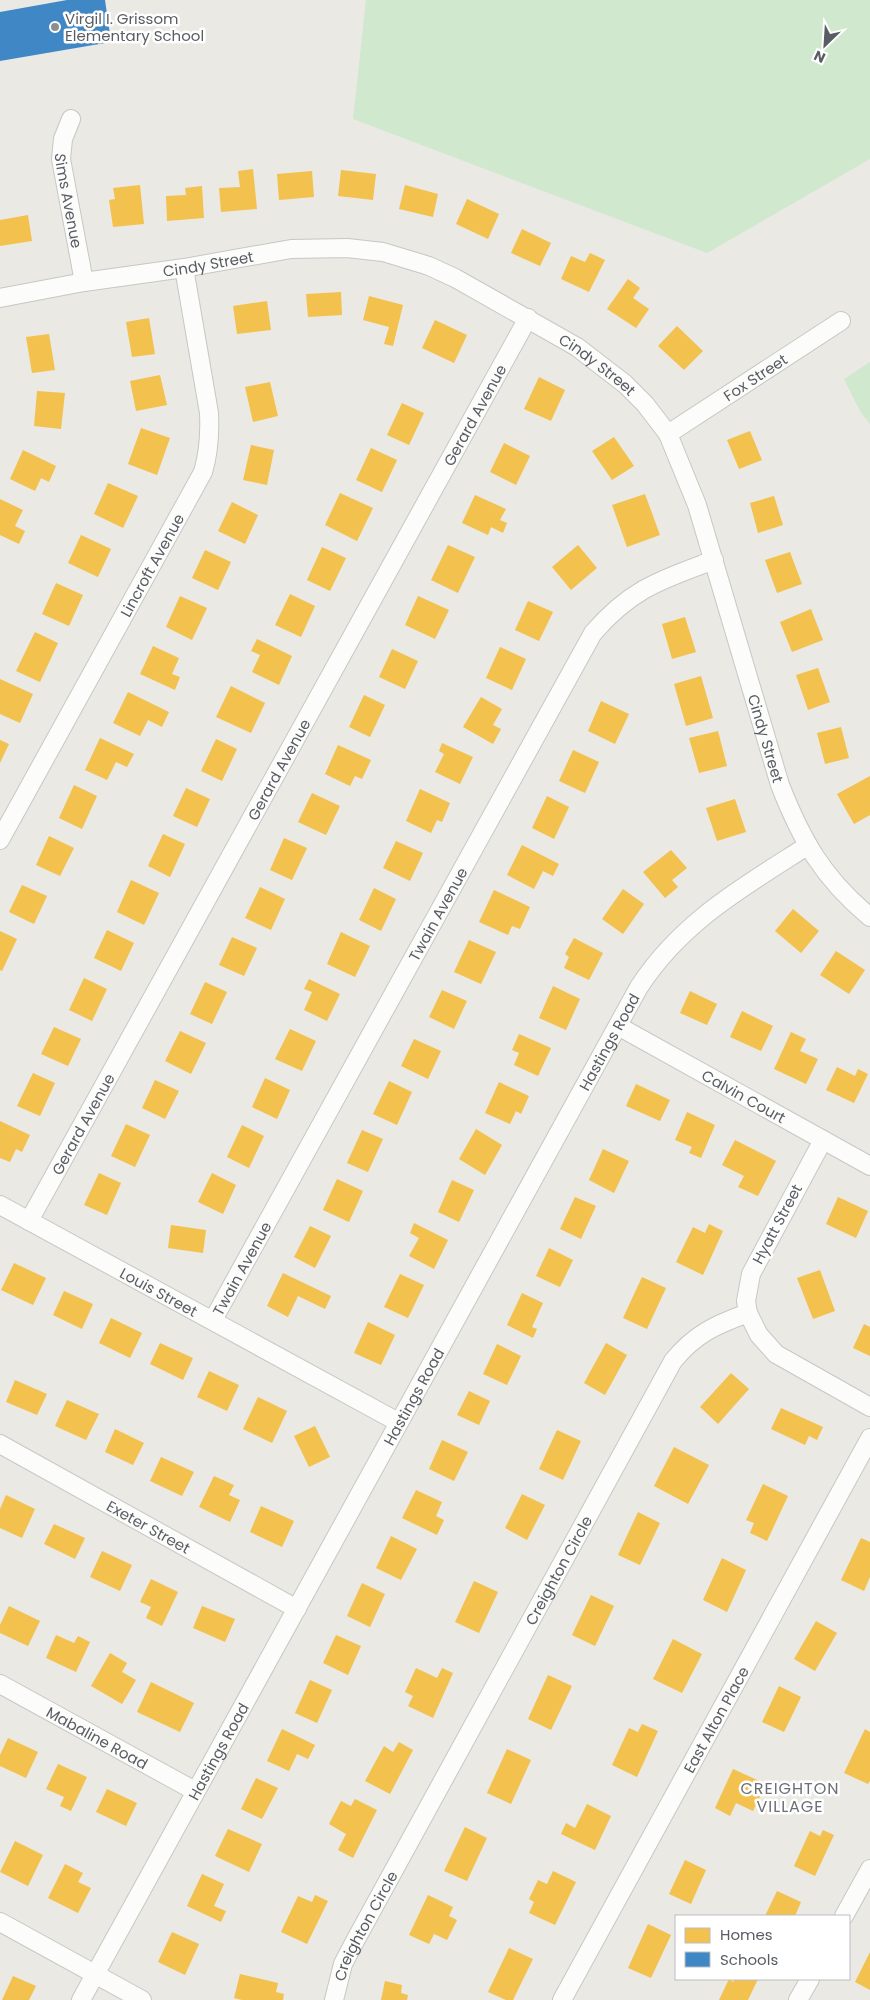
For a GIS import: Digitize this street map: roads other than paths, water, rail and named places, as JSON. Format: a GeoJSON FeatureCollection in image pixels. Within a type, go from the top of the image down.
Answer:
{"type":"FeatureCollection","features":[{"type":"Feature","properties":{"kind":"street","name":"Sims Avenue"},"geometry":{"type":"LineString","coordinates":[[71,119],[63,139],[61,159],[84,282]]}},
{"type":"Feature","properties":{"kind":"street","name":"Cindy Street"},"geometry":{"type":"LineString","coordinates":[[0,298],[84,282],[184,268],[291,249],[348,248],[383,252],[438,270],[528,318],[577,347],[602,365],[645,404],[668,434],[697,504],[780,785],[793,819],[807,846],[821,867],[850,901],[870,917]]}},
{"type":"Feature","properties":{"kind":"street","name":"Lincroft Avenue"},"geometry":{"type":"LineString","coordinates":[[0,840],[203,472],[209,454],[209,413],[184,268]]}},
{"type":"Feature","properties":{"kind":"street","name":"Gerard Avenue"},"geometry":{"type":"LineString","coordinates":[[29,1221],[528,318]]}},
{"type":"Feature","properties":{"kind":"street","name":"Fox Street"},"geometry":{"type":"LineString","coordinates":[[668,434],[841,321]]}},
{"type":"Feature","properties":{"kind":"street","name":"Twain Avenue"},"geometry":{"type":"LineString","coordinates":[[213,1320],[593,633],[610,614],[642,589],[714,560]]}},
{"type":"Feature","properties":{"kind":"street","name":"Hastings Road"},"geometry":{"type":"LineString","coordinates":[[80,2000],[297,1609],[398,1422],[653,965],[697,920],[718,903],[807,846]]}},
{"type":"Feature","properties":{"kind":"street","name":"Calvin Court"},"geometry":{"type":"LineString","coordinates":[[618,1026],[870,1166]]}},
{"type":"Feature","properties":{"kind":"street","name":"Hyatt Street"},"geometry":{"type":"LineString","coordinates":[[748,1314],[746,1301],[751,1274],[823,1140]]}},
{"type":"Feature","properties":{"kind":"street","name":"Louis Street"},"geometry":{"type":"LineString","coordinates":[[0,1205],[398,1422]]}},
{"type":"Feature","properties":{"kind":"street"},"geometry":{"type":"LineString","coordinates":[[748,1314],[759,1335],[776,1354],[870,1407]]}},
{"type":"Feature","properties":{"kind":"street","name":"Creighton Circle"},"geometry":{"type":"LineString","coordinates":[[334,2000],[344,1964],[355,1941],[673,1362],[684,1347],[697,1336],[713,1327],[748,1314]]}},
{"type":"Feature","properties":{"kind":"street","name":"East Alton Place"},"geometry":{"type":"LineString","coordinates":[[562,2000],[870,1438]]}},
{"type":"Feature","properties":{"kind":"street","name":"Exeter Street"},"geometry":{"type":"LineString","coordinates":[[0,1444],[297,1609]]}},
{"type":"Feature","properties":{"kind":"street","name":"Mabaline Road"},"geometry":{"type":"LineString","coordinates":[[0,1684],[195,1791]]}},
{"type":"Feature","properties":{"kind":"street"},"geometry":{"type":"LineString","coordinates":[[845,1915],[870,1869]]}},
{"type":"Feature","properties":{"kind":"street"},"geometry":{"type":"LineString","coordinates":[[0,1922],[142,2000]]}},
{"type":"Feature","properties":{"kind":"street"},"geometry":{"type":"LineString","coordinates":[[798,2000],[809,1980]]}},
{"type":"Feature","properties":{"kind":"place","name":"Virgil I. Grissom Elementary School"},"geometry":{"type":"Point","coordinates":[55,27]}},
{"type":"Feature","properties":{"kind":"district","name":"CREIGHTON VILLAGE"},"geometry":{"type":"Point","coordinates":[790,1797]}}]}
